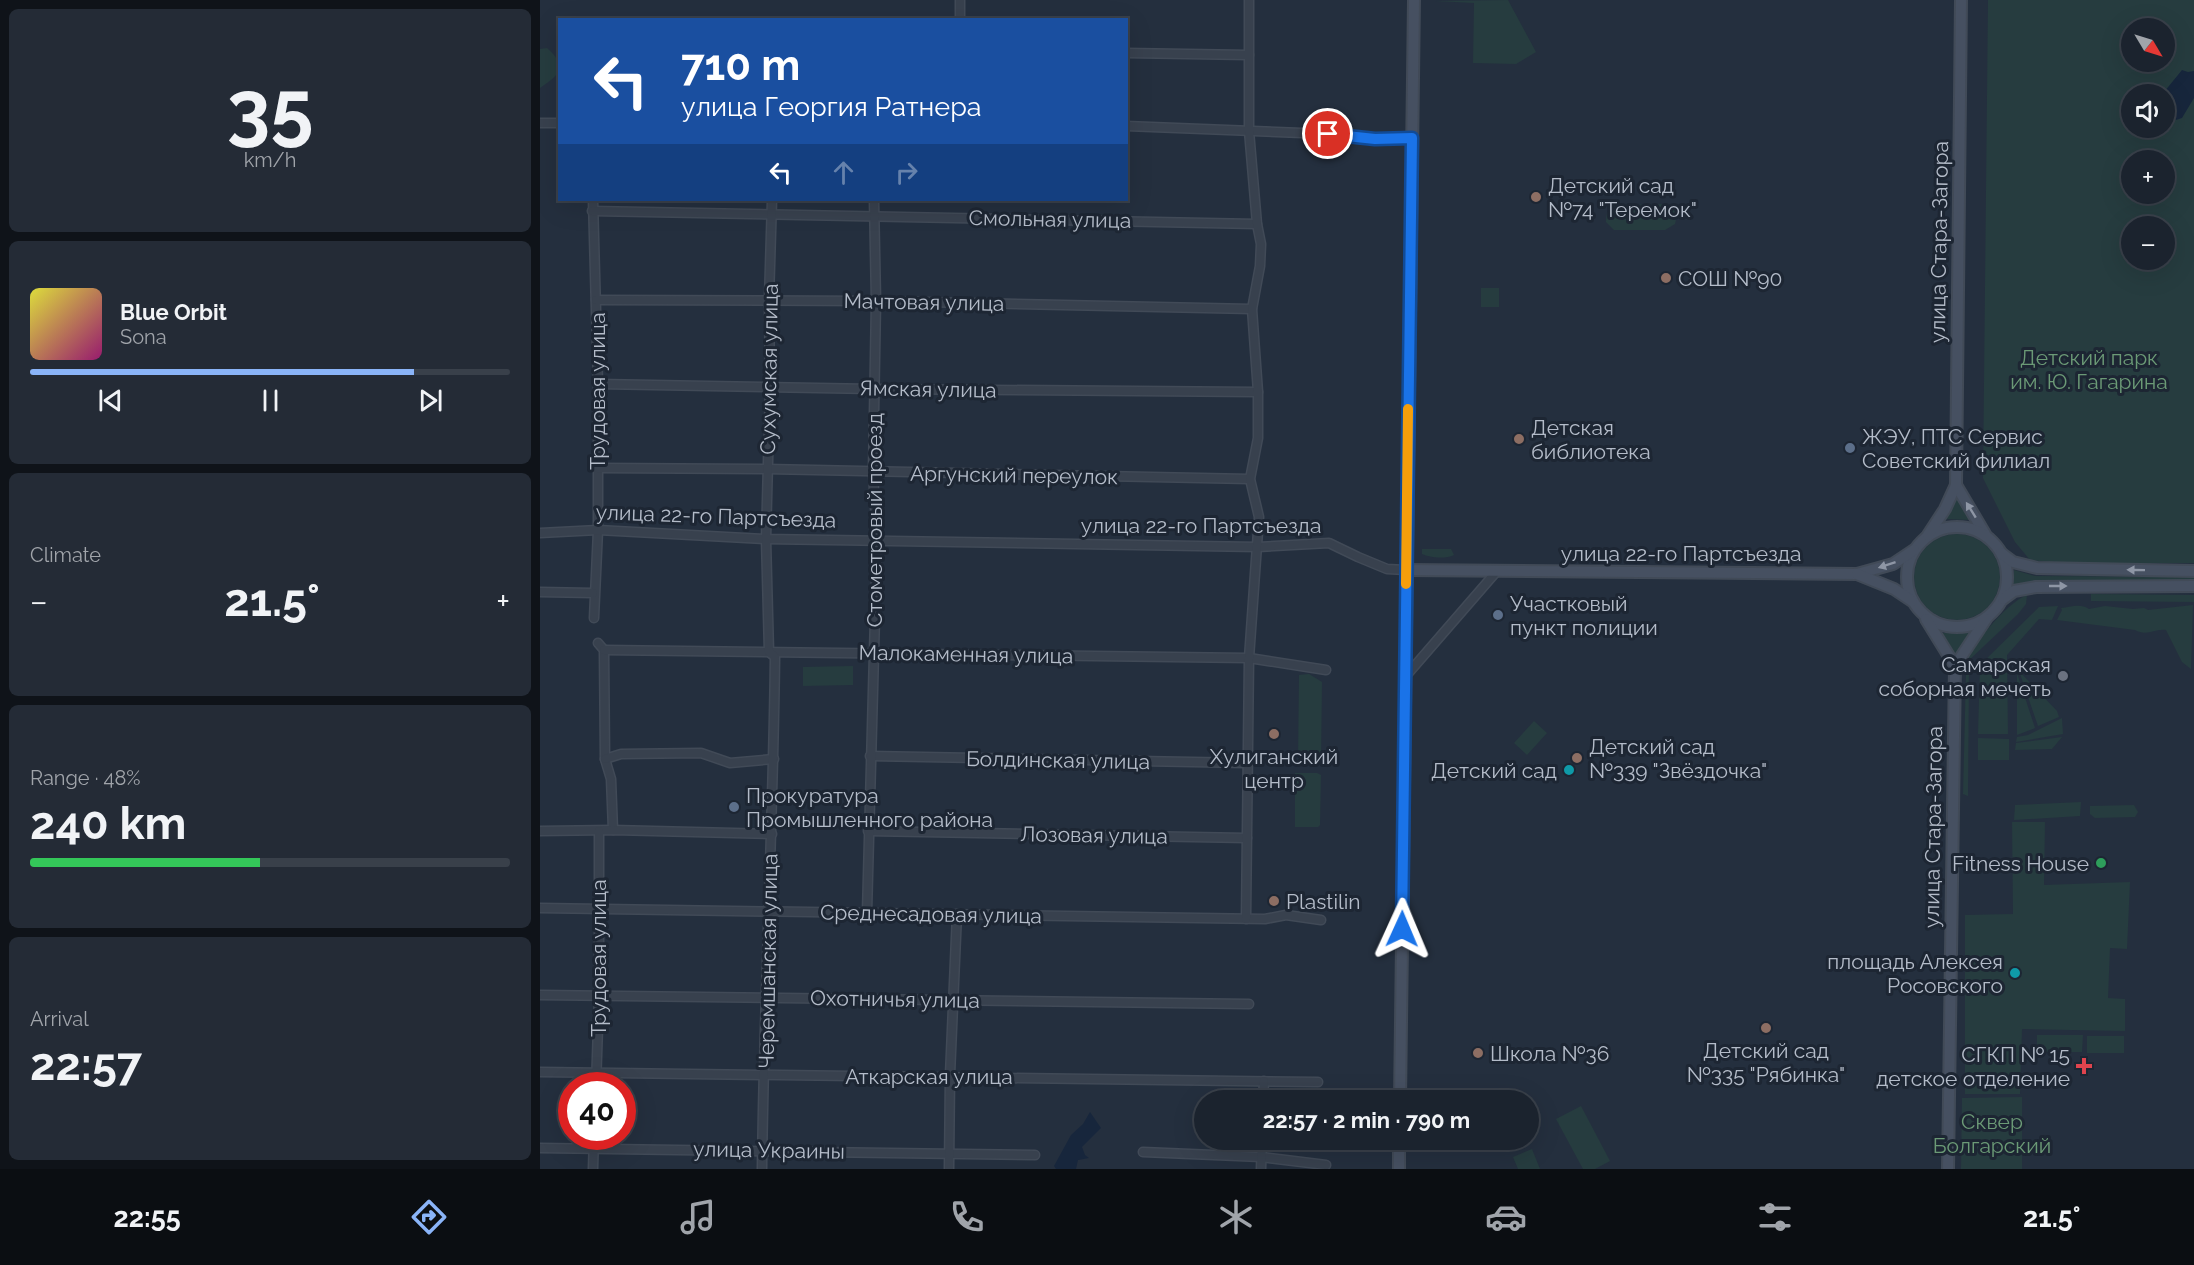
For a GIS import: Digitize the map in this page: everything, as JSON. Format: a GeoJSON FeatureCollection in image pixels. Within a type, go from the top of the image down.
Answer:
{"type":"FeatureCollection","features":[{"type":"Feature","properties":{"kind":"street"},"geometry":{"type":"LineString","coordinates":[[960,0],[960,18]]}},
{"type":"Feature","properties":{"kind":"street"},"geometry":{"type":"LineString","coordinates":[[1246,919],[1250,658],[1259,517],[1250,479],[1258,438],[1258,392],[1252,309],[1262,244],[1257,224],[1249,131],[1249,0]]}},
{"type":"Feature","properties":{"kind":"street"},"geometry":{"type":"LineString","coordinates":[[1400,1090],[1414,0]]}},
{"type":"Feature","properties":{"kind":"street","name":"улица Стара-Загора"},"geometry":{"type":"LineString","coordinates":[[1928,535],[1945,509],[1956,485],[1962,0]]}},
{"type":"Feature","properties":{"kind":"street"},"geometry":{"type":"LineString","coordinates":[[1128,53],[1249,55]]}},
{"type":"Feature","properties":{"kind":"street"},"geometry":{"type":"LineString","coordinates":[[540,123],[558,123]]}},
{"type":"Feature","properties":{"kind":"street"},"geometry":{"type":"LineString","coordinates":[[1128,126],[1328,134],[1375,139],[1412,138]]}},
{"type":"Feature","properties":{"kind":"street","name":"Трудовая улица"},"geometry":{"type":"LineString","coordinates":[[593,201],[598,384],[598,530],[593,593],[594,618]]}},
{"type":"Feature","properties":{"kind":"street","name":"Сухумская улица"},"geometry":{"type":"LineString","coordinates":[[765,539],[770,386],[769,299],[772,201]]}},
{"type":"Feature","properties":{"kind":"street","name":"Стометровый проезд"},"geometry":{"type":"LineString","coordinates":[[867,913],[877,542],[873,472],[876,301],[874,201]]}},
{"type":"Feature","properties":{"kind":"street","name":"Смольная улица"},"geometry":{"type":"LineString","coordinates":[[592,211],[1257,224]]}},
{"type":"Feature","properties":{"kind":"street","name":"Мачтовая улица"},"geometry":{"type":"LineString","coordinates":[[597,300],[769,299],[1252,309]]}},
{"type":"Feature","properties":{"kind":"street","name":"Ямская улица"},"geometry":{"type":"LineString","coordinates":[[598,384],[1258,392]]}},
{"type":"Feature","properties":{"kind":"street","name":"Аргунский переулок"},"geometry":{"type":"LineString","coordinates":[[597,468],[767,469],[1250,479]]}},
{"type":"Feature","properties":{"kind":"street"},"geometry":{"type":"LineString","coordinates":[[1956,485],[1985,534],[2001,553],[2013,562],[2037,568],[2194,571]]}},
{"type":"Feature","properties":{"kind":"street"},"geometry":{"type":"LineString","coordinates":[[1985,534],[1962,526],[1946,527],[1928,535],[1914,550],[1908,564],[1907,584],[1912,601],[1923,614],[1938,623],[1955,627],[1971,626],[1986,620]]}},
{"type":"Feature","properties":{"kind":"street","name":"улица 22-го Партсъезда"},"geometry":{"type":"LineString","coordinates":[[540,533],[598,530],[765,539],[877,542],[1258,547],[1329,543],[1358,558],[1387,569],[1406,570],[1857,574],[1893,564],[1914,550]]}},
{"type":"Feature","properties":{"kind":"street","name":"Черемшанская улица"},"geometry":{"type":"LineString","coordinates":[[762,1169],[775,657],[770,652],[765,539]]}},
{"type":"Feature","properties":{"kind":"street"},"geometry":{"type":"LineString","coordinates":[[1955,666],[2002,599],[2007,585],[2007,570],[2001,553]]}},
{"type":"Feature","properties":{"kind":"street"},"geometry":{"type":"LineString","coordinates":[[1405,677],[1497,571]]}},
{"type":"Feature","properties":{"kind":"street","name":"улица 22-го Партсъезда"},"geometry":{"type":"LineString","coordinates":[[1857,574],[1894,589],[1912,601]]}},
{"type":"Feature","properties":{"kind":"street"},"geometry":{"type":"LineString","coordinates":[[2002,599],[2014,591],[2036,587],[2194,586]]}},
{"type":"Feature","properties":{"kind":"street"},"geometry":{"type":"LineString","coordinates":[[540,592],[593,593]]}},
{"type":"Feature","properties":{"kind":"street","name":"улица Стара-Загора"},"geometry":{"type":"LineString","coordinates":[[1923,614],[1943,643],[1955,666],[1948,1169]]}},
{"type":"Feature","properties":{"kind":"street"},"geometry":{"type":"LineString","coordinates":[[598,643],[604,650],[605,759],[611,779],[613,830]]}},
{"type":"Feature","properties":{"kind":"street","name":"Малокаменная улица"},"geometry":{"type":"LineString","coordinates":[[604,650],[1250,658],[1326,670]]}},
{"type":"Feature","properties":{"kind":"street"},"geometry":{"type":"LineString","coordinates":[[605,759],[621,754],[701,753],[730,762],[774,759]]}},
{"type":"Feature","properties":{"kind":"street","name":"Болдинская улица"},"geometry":{"type":"LineString","coordinates":[[870,756],[1247,763]]}},
{"type":"Feature","properties":{"kind":"street"},"geometry":{"type":"LineString","coordinates":[[540,831],[613,830],[772,834]]}},
{"type":"Feature","properties":{"kind":"street","name":"Трудовая улица"},"geometry":{"type":"LineString","coordinates":[[596,1072],[599,997],[598,831]]}},
{"type":"Feature","properties":{"kind":"street","name":"Лозовая улица"},"geometry":{"type":"LineString","coordinates":[[868,831],[1247,838]]}},
{"type":"Feature","properties":{"kind":"street","name":"Среднесадовая улица"},"geometry":{"type":"LineString","coordinates":[[540,908],[1246,919],[1265,919],[1286,915],[1321,920]]}},
{"type":"Feature","properties":{"kind":"street"},"geometry":{"type":"LineString","coordinates":[[949,1169],[952,999],[957,914]]}},
{"type":"Feature","properties":{"kind":"street","name":"Охотничья улица"},"geometry":{"type":"LineString","coordinates":[[540,995],[1250,1004]]}},
{"type":"Feature","properties":{"kind":"street","name":"Аткарская улица"},"geometry":{"type":"LineString","coordinates":[[540,1072],[558,1073]]}},
{"type":"Feature","properties":{"kind":"street","name":"Аткарская улица"},"geometry":{"type":"LineString","coordinates":[[636,1074],[950,1075],[1318,1082]]}},
{"type":"Feature","properties":{"kind":"street"},"geometry":{"type":"LineString","coordinates":[[1264,1081],[1264,1090]]}},
{"type":"Feature","properties":{"kind":"street","name":"улица Украины"},"geometry":{"type":"LineString","coordinates":[[540,1148],[558,1148]]}},
{"type":"Feature","properties":{"kind":"street","name":"улица Украины"},"geometry":{"type":"LineString","coordinates":[[636,1148],[1035,1155]]}},
{"type":"Feature","properties":{"kind":"street"},"geometry":{"type":"LineString","coordinates":[[593,1169],[594,1150]]}},
{"type":"Feature","properties":{"kind":"street"},"geometry":{"type":"LineString","coordinates":[[1261,1150],[1261,1169]]}},
{"type":"Feature","properties":{"kind":"street"},"geometry":{"type":"LineString","coordinates":[[1399,1150],[1399,1169]]}},
{"type":"Feature","properties":{"kind":"street"},"geometry":{"type":"LineString","coordinates":[[1143,1152],[1261,1157],[1326,1165]]}},
{"type":"Feature","properties":{"kind":"green space"},"geometry":{"type":"Polygon","coordinates":[[[1508,0],[1536,52],[1516,64],[1473,63],[1474,3],[1435,1],[1508,0]]]}},
{"type":"Feature","properties":{"kind":"green space","name":"Детский парк им. Ю. Гагарина"},"geometry":{"type":"Polygon","coordinates":[[[1988,0],[2194,0],[2194,563],[2058,563],[2030,560],[2015,542],[1983,478],[1988,0]]]}},
{"type":"Feature","properties":{"kind":"green space"},"geometry":{"type":"Polygon","coordinates":[[[547,48],[558,60],[558,72],[540,88],[540,49],[547,48]]]}},
{"type":"Feature","properties":{"kind":"green space"},"geometry":{"type":"Polygon","coordinates":[[[1666,204],[1674,209],[1676,217],[1675,224],[1665,230],[1614,230],[1606,222],[1608,212],[1615,205],[1666,204]]]}},
{"type":"Feature","properties":{"kind":"green space"},"geometry":{"type":"Polygon","coordinates":[[[1481,288],[1499,288],[1499,307],[1481,307],[1481,288]]]}},
{"type":"Feature","properties":{"kind":"green space"},"geometry":{"type":"Polygon","coordinates":[[[1956,493],[1971,520],[1944,519],[1956,493]]]}},
{"type":"Feature","properties":{"kind":"green space"},"geometry":{"type":"Polygon","coordinates":[[[1957,534],[1973,538],[1987,547],[1996,561],[2000,577],[1996,593],[1987,607],[1973,616],[1957,620],[1941,616],[1927,607],[1918,593],[1914,577],[1918,561],[1927,547],[1941,538],[1957,534]]]}},
{"type":"Feature","properties":{"kind":"green space"},"geometry":{"type":"Polygon","coordinates":[[[1422,549],[1451,549],[1454,555],[1429,556],[1422,554],[1422,549]]]}},
{"type":"Feature","properties":{"kind":"green space"},"geometry":{"type":"Polygon","coordinates":[[[2014,570],[2035,576],[2194,577],[2194,581],[2055,580],[2035,581],[2013,587],[2014,570]]]}},
{"type":"Feature","properties":{"kind":"green space"},"geometry":{"type":"Polygon","coordinates":[[[2091,594],[2194,595],[2194,602],[2091,601],[2091,594]]]}},
{"type":"Feature","properties":{"kind":"green space"},"geometry":{"type":"Polygon","coordinates":[[[2027,595],[2026,604],[2018,614],[1967,662],[1976,644],[1992,624],[2010,606],[2027,595]]]}},
{"type":"Feature","properties":{"kind":"green space"},"geometry":{"type":"Polygon","coordinates":[[[2193,605],[2191,669],[2182,662],[2166,630],[2143,633],[2057,620],[2061,608],[2075,606],[2089,609],[2105,606],[2148,610],[2193,605]]]}},
{"type":"Feature","properties":{"kind":"green space"},"geometry":{"type":"Polygon","coordinates":[[[2058,606],[2052,620],[2039,619],[2007,655],[2008,734],[1978,734],[1980,665],[2039,607],[2058,606]]]}},
{"type":"Feature","properties":{"kind":"green space"},"geometry":{"type":"Polygon","coordinates":[[[1941,633],[1970,633],[1954,659],[1941,633]]]}},
{"type":"Feature","properties":{"kind":"green space"},"geometry":{"type":"Polygon","coordinates":[[[853,666],[853,685],[803,686],[803,667],[853,666]]]}},
{"type":"Feature","properties":{"kind":"green space"},"geometry":{"type":"Polygon","coordinates":[[[2019,671],[2057,711],[2059,717],[2038,726],[2019,671]]]}},
{"type":"Feature","properties":{"kind":"green space"},"geometry":{"type":"Polygon","coordinates":[[[1966,673],[1969,673],[1968,796],[1963,794],[1966,673]]]}},
{"type":"Feature","properties":{"kind":"green space"},"geometry":{"type":"Polygon","coordinates":[[[2017,673],[2035,728],[2017,735],[2017,673]]]}},
{"type":"Feature","properties":{"kind":"green space"},"geometry":{"type":"Polygon","coordinates":[[[1309,674],[1322,682],[1321,762],[1310,759],[1309,762],[1298,762],[1299,675],[1309,674]]]}},
{"type":"Feature","properties":{"kind":"green space"},"geometry":{"type":"Polygon","coordinates":[[[2062,718],[2063,734],[2016,742],[2017,737],[2028,735],[2062,718]]]}},
{"type":"Feature","properties":{"kind":"green space"},"geometry":{"type":"Polygon","coordinates":[[[1534,721],[1547,733],[1527,755],[1514,743],[1534,721]]]}},
{"type":"Feature","properties":{"kind":"green space"},"geometry":{"type":"Polygon","coordinates":[[[2062,737],[2052,749],[2015,750],[2016,743],[2062,737]]]}},
{"type":"Feature","properties":{"kind":"green space"},"geometry":{"type":"Polygon","coordinates":[[[1978,738],[2009,739],[2009,760],[1978,760],[1978,738]]]}},
{"type":"Feature","properties":{"kind":"green space"},"geometry":{"type":"Polygon","coordinates":[[[1295,773],[1321,775],[1320,825],[1318,827],[1295,827],[1295,773]]]}},
{"type":"Feature","properties":{"kind":"green space"},"geometry":{"type":"Polygon","coordinates":[[[2081,802],[2080,816],[2014,820],[2015,805],[2081,802]]]}},
{"type":"Feature","properties":{"kind":"green space"},"geometry":{"type":"Polygon","coordinates":[[[2134,805],[2138,812],[2135,817],[2095,818],[2090,814],[2090,806],[2134,805]]]}},
{"type":"Feature","properties":{"kind":"green space","name":"площадь Алексея Росовского"},"geometry":{"type":"Polygon","coordinates":[[[2012,822],[2045,822],[2044,885],[2130,882],[2127,949],[2110,948],[2108,998],[2125,999],[2125,1031],[2022,1029],[2020,1094],[1965,1094],[1965,915],[2013,914],[2012,822]]]}},
{"type":"Feature","properties":{"kind":"green space"},"geometry":{"type":"Polygon","coordinates":[[[2037,1035],[2083,1035],[2082,1052],[2037,1052],[2037,1035]]]}},
{"type":"Feature","properties":{"kind":"green space"},"geometry":{"type":"Polygon","coordinates":[[[2087,1036],[2124,1036],[2124,1053],[2087,1053],[2087,1036]]]}},
{"type":"Feature","properties":{"kind":"green space","name":"Сквер Болгарский"},"geometry":{"type":"Polygon","coordinates":[[[2022,1097],[2022,1169],[1961,1169],[1962,1098],[2022,1097]]]}},
{"type":"Feature","properties":{"kind":"green space"},"geometry":{"type":"Polygon","coordinates":[[[1581,1106],[1610,1161],[1595,1169],[1583,1169],[1556,1119],[1581,1106]]]}},
{"type":"Feature","properties":{"kind":"green space"},"geometry":{"type":"Polygon","coordinates":[[[1532,1150],[1540,1169],[1518,1169],[1513,1157],[1532,1150]]]}},
{"type":"Feature","properties":{"kind":"water"},"geometry":{"type":"Polygon","coordinates":[[[2182,70],[2194,71],[2194,98],[2182,118],[2176,120],[2175,84],[2171,84],[2182,70]]]}},
{"type":"Feature","properties":{"kind":"water"},"geometry":{"type":"Polygon","coordinates":[[[1090,1112],[1101,1128],[1082,1147],[1089,1158],[1078,1160],[1076,1169],[1056,1169],[1054,1166],[1071,1135],[1083,1124],[1090,1112]]]}},
{"type":"Feature","properties":{"kind":"slow traffic"},"geometry":{"type":"LineString","coordinates":[[1406,584],[1408,409]]}},
{"type":"Feature","properties":{"kind":"place","name":"Детский сад №74 \"Теремок\""},"geometry":{"type":"Point","coordinates":[1536,197]}},
{"type":"Feature","properties":{"kind":"place","name":"СОШ №90"},"geometry":{"type":"Point","coordinates":[1666,278]}},
{"type":"Feature","properties":{"kind":"place","name":"Детская библиотека"},"geometry":{"type":"Point","coordinates":[1519,439]}},
{"type":"Feature","properties":{"kind":"place","name":"ЖЭУ, ПТС Сервис Советский филиал"},"geometry":{"type":"Point","coordinates":[1850,448]}},
{"type":"Feature","properties":{"kind":"place","name":"Участковый пункт полиции"},"geometry":{"type":"Point","coordinates":[1498,615]}},
{"type":"Feature","properties":{"kind":"place","name":"Самарская соборная мечеть"},"geometry":{"type":"Point","coordinates":[2063,676]}},
{"type":"Feature","properties":{"kind":"place","name":"Хулиганский центр"},"geometry":{"type":"Point","coordinates":[1274,734]}},
{"type":"Feature","properties":{"kind":"place","name":"Детский сад №339 \"Звёздочка\""},"geometry":{"type":"Point","coordinates":[1577,758]}},
{"type":"Feature","properties":{"kind":"place","name":"Детский сад"},"geometry":{"type":"Point","coordinates":[1569,770]}},
{"type":"Feature","properties":{"kind":"place","name":"Прокуратура Промышленного района"},"geometry":{"type":"Point","coordinates":[734,807]}},
{"type":"Feature","properties":{"kind":"place","name":"Fitness House"},"geometry":{"type":"Point","coordinates":[2101,863]}},
{"type":"Feature","properties":{"kind":"place","name":"Plastilin"},"geometry":{"type":"Point","coordinates":[1274,901]}},
{"type":"Feature","properties":{"kind":"place","name":"площадь Алексея Росовского"},"geometry":{"type":"Point","coordinates":[2015,973]}},
{"type":"Feature","properties":{"kind":"place","name":"Детский сад №335 \"Рябинка\""},"geometry":{"type":"Point","coordinates":[1766,1028]}},
{"type":"Feature","properties":{"kind":"place","name":"Школа №36"},"geometry":{"type":"Point","coordinates":[1478,1053]}},
{"type":"Feature","properties":{"kind":"place","name":"СГКП № 15 детское отделение"},"geometry":{"type":"Point","coordinates":[2084,1066]}},
{"type":"Feature","properties":{"kind":"route"},"geometry":{"type":"LineString","coordinates":[[1328,134],[1375,139],[1412,138],[1402,929]]}}]}
